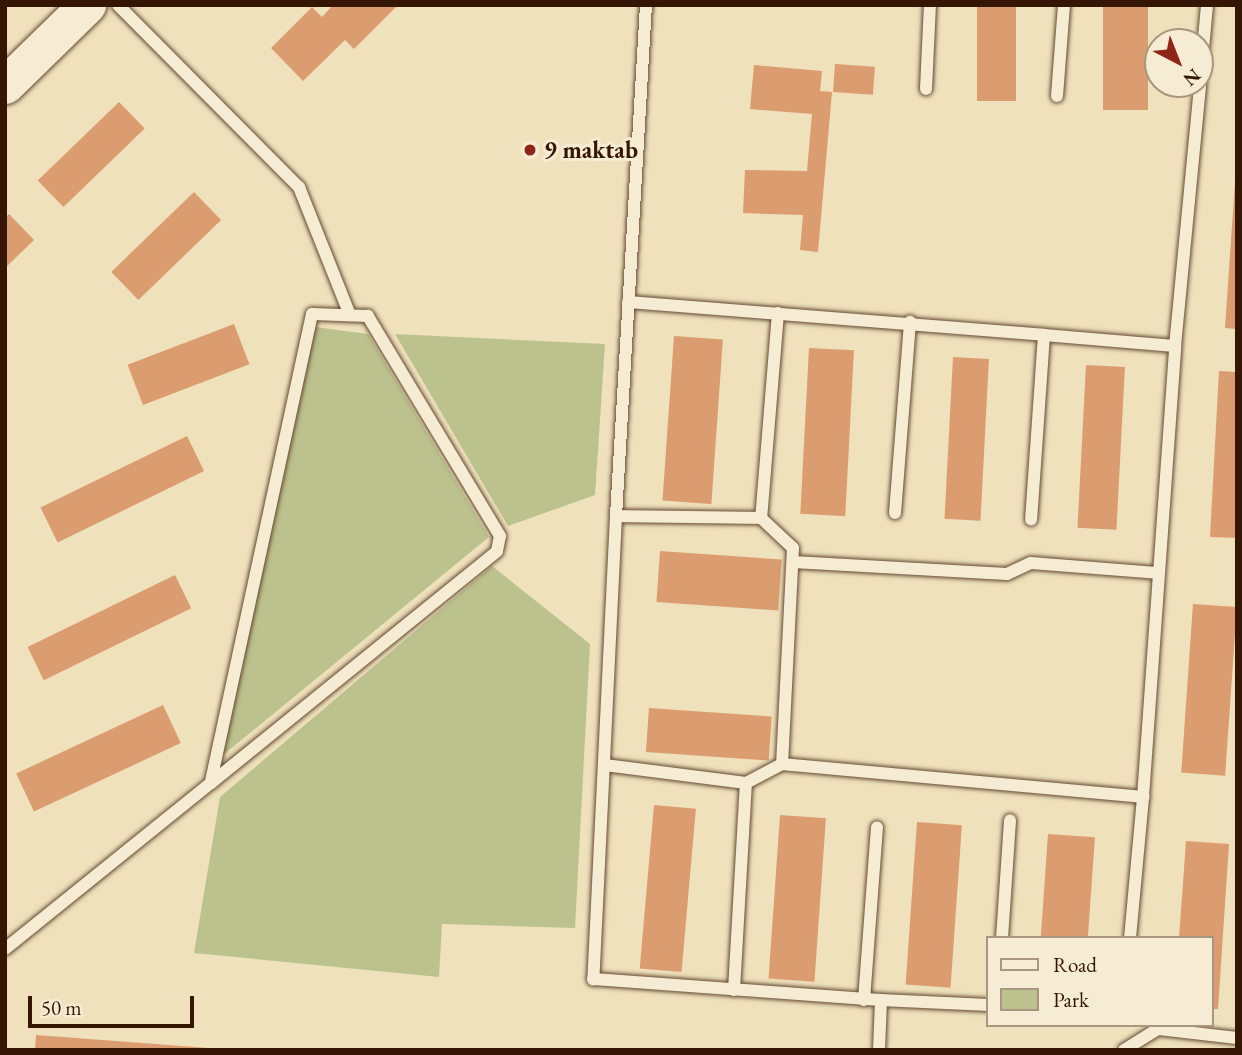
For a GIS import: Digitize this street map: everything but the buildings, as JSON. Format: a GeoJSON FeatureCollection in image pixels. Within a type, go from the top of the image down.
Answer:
{"type":"FeatureCollection","features":[{"type":"Feature","properties":{"kind":"main road"},"geometry":{"type":"LineString","coordinates":[[5,85],[87,5]]}},
{"type":"Feature","properties":{"kind":"lane"},"geometry":{"type":"LineString","coordinates":[[118,5],[299,187],[350,315]]}},
{"type":"Feature","properties":{"kind":"lane"},"geometry":{"type":"LineString","coordinates":[[646,5],[616,516],[593,979],[863,1000],[986,1005]]}},
{"type":"Feature","properties":{"kind":"lane"},"geometry":{"type":"LineString","coordinates":[[926,89],[930,5]]}},
{"type":"Feature","properties":{"kind":"lane"},"geometry":{"type":"LineString","coordinates":[[1057,96],[1064,5]]}},
{"type":"Feature","properties":{"kind":"lane"},"geometry":{"type":"LineString","coordinates":[[1205,28],[1207,5]]}},
{"type":"Feature","properties":{"kind":"lane"},"geometry":{"type":"LineString","coordinates":[[1130,936],[1143,797],[1175,346],[1199,98]]}},
{"type":"Feature","properties":{"kind":"lane"},"geometry":{"type":"LineString","coordinates":[[628,302],[910,322],[1175,346]]}},
{"type":"Feature","properties":{"kind":"lane"},"geometry":{"type":"LineString","coordinates":[[761,518],[778,313]]}},
{"type":"Feature","properties":{"kind":"lane"},"geometry":{"type":"LineString","coordinates":[[5,949],[211,783],[498,551],[500,536],[368,316],[312,314],[211,783]]}},
{"type":"Feature","properties":{"kind":"lane"},"geometry":{"type":"LineString","coordinates":[[895,513],[910,322]]}},
{"type":"Feature","properties":{"kind":"lane"},"geometry":{"type":"LineString","coordinates":[[1031,520],[1044,335]]}},
{"type":"Feature","properties":{"kind":"lane"},"geometry":{"type":"LineString","coordinates":[[616,516],[761,518],[793,548],[782,764]]}},
{"type":"Feature","properties":{"kind":"lane"},"geometry":{"type":"LineString","coordinates":[[793,562],[1007,574],[1031,563],[1157,573]]}},
{"type":"Feature","properties":{"kind":"lane"},"geometry":{"type":"LineString","coordinates":[[604,765],[746,783],[782,764],[1143,797]]}},
{"type":"Feature","properties":{"kind":"lane"},"geometry":{"type":"LineString","coordinates":[[734,990],[746,783]]}},
{"type":"Feature","properties":{"kind":"lane"},"geometry":{"type":"LineString","coordinates":[[1002,936],[1010,820]]}},
{"type":"Feature","properties":{"kind":"lane"},"geometry":{"type":"LineString","coordinates":[[863,1000],[877,827]]}},
{"type":"Feature","properties":{"kind":"lane"},"geometry":{"type":"LineString","coordinates":[[879,1050],[881,1000]]}},
{"type":"Feature","properties":{"kind":"lane"},"geometry":{"type":"LineString","coordinates":[[1124,1050],[1153,1027],[1237,1038]]}},
{"type":"Feature","properties":{"kind":"green space"},"geometry":{"type":"Polygon","coordinates":[[[315,327],[368,334],[489,537],[217,760],[315,327]]]}},
{"type":"Feature","properties":{"kind":"green space"},"geometry":{"type":"Polygon","coordinates":[[[395,334],[605,344],[595,495],[508,526],[395,334]]]}},
{"type":"Feature","properties":{"kind":"green space"},"geometry":{"type":"Polygon","coordinates":[[[492,566],[590,644],[575,928],[442,924],[439,977],[194,953],[220,797],[492,566]]]}},
{"type":"Feature","properties":{"kind":"place","name":"9 maktab"},"geometry":{"type":"Point","coordinates":[530,150]}}]}
